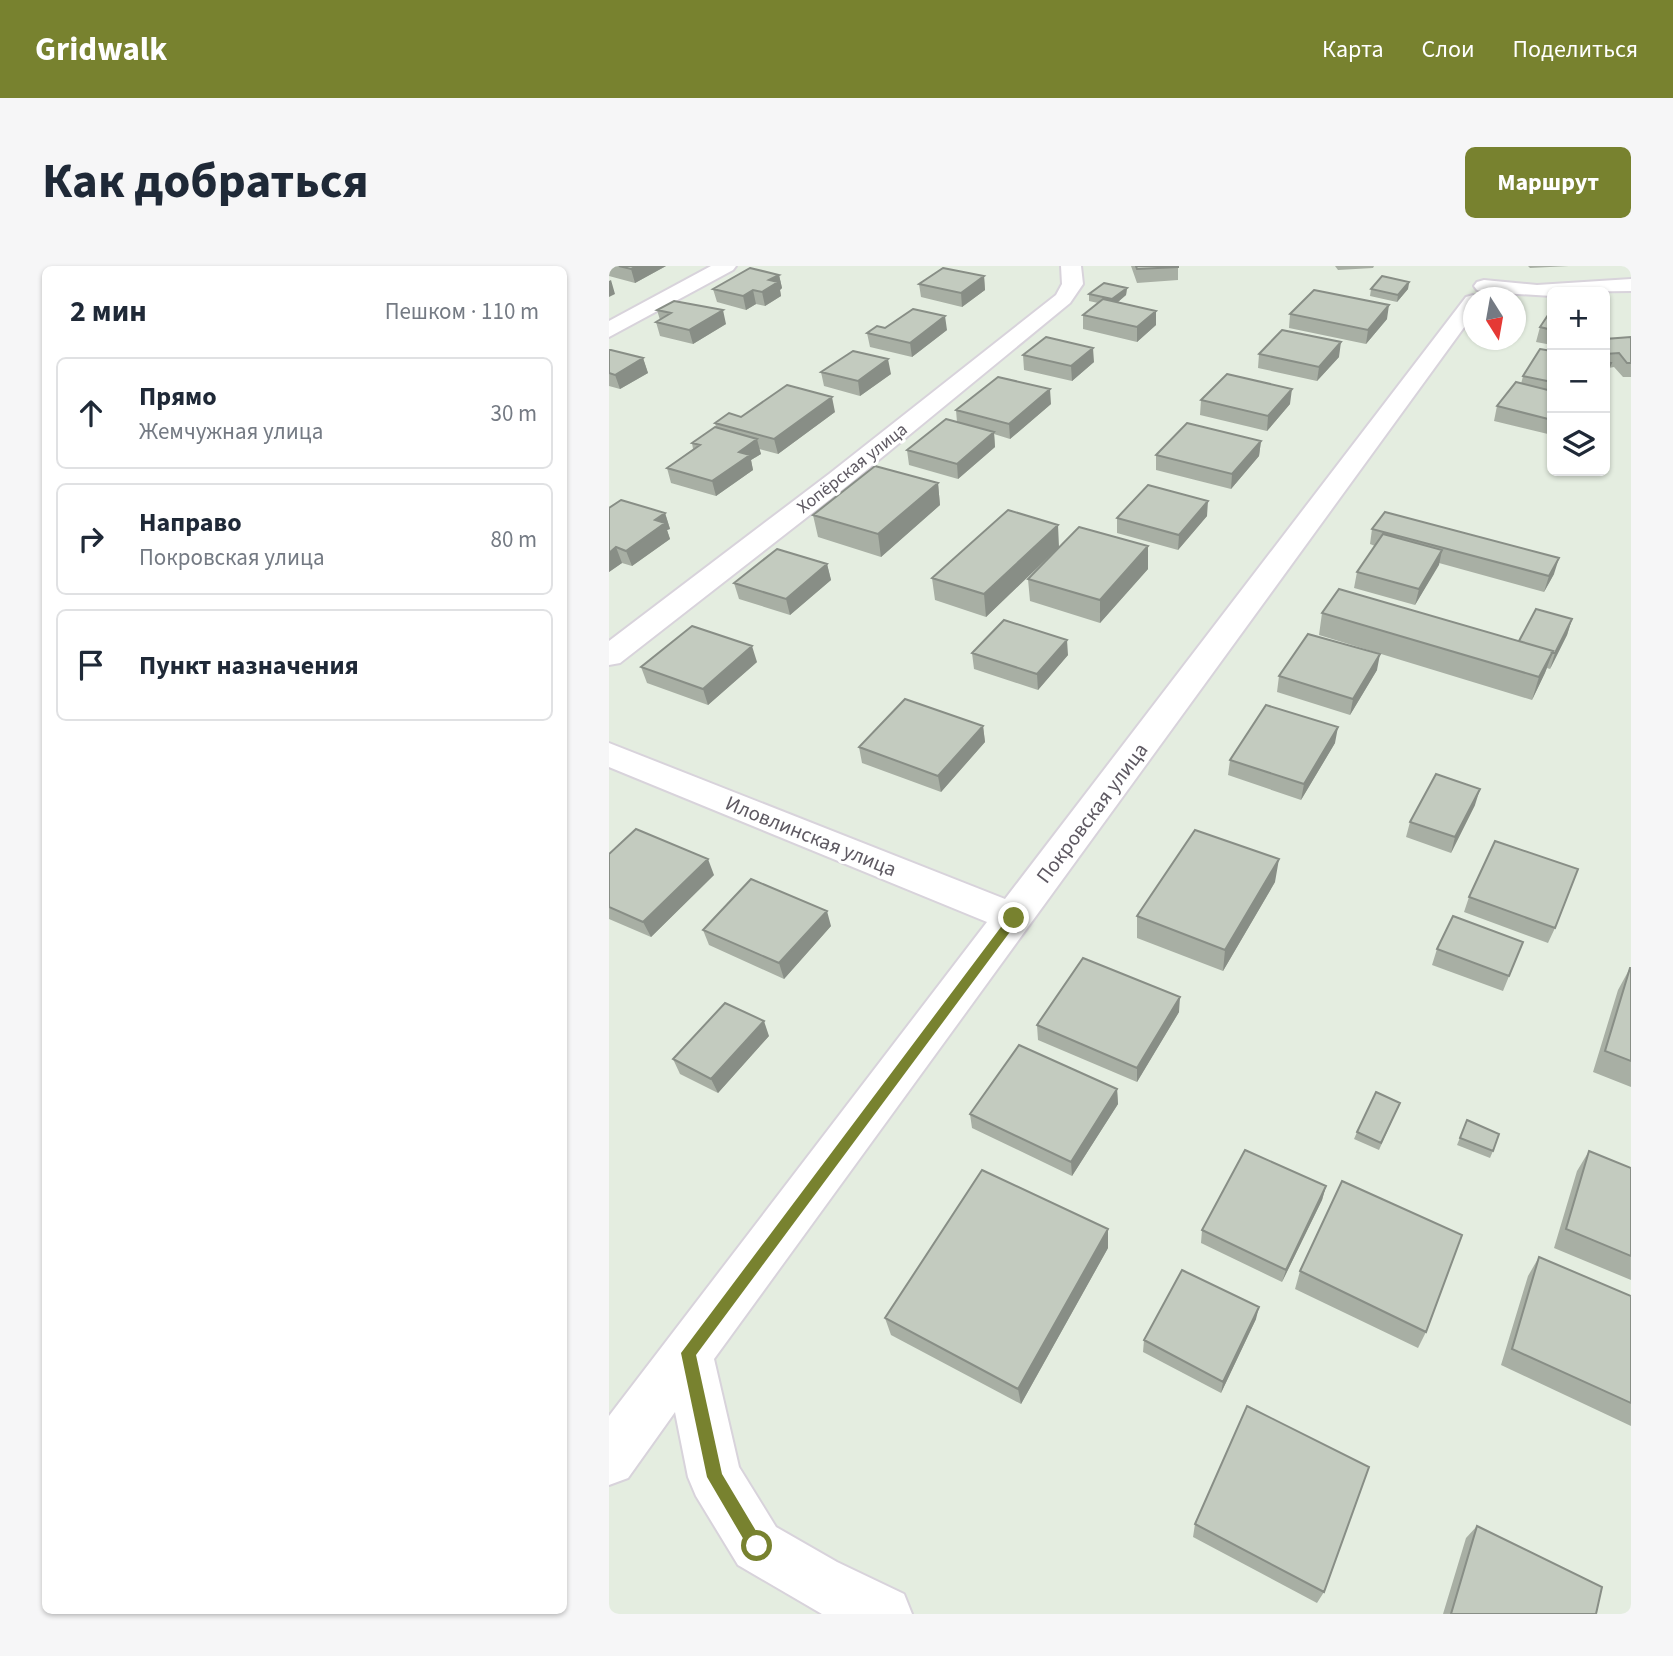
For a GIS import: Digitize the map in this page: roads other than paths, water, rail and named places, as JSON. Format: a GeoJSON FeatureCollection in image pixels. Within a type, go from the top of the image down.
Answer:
{"type":"FeatureCollection","features":[{"type":"Feature","properties":{"kind":"street"},"geometry":{"type":"LineString","coordinates":[[609,330],[726,266]]}},
{"type":"Feature","properties":{"kind":"street","name":"Хопёрская улица"},"geometry":{"type":"LineString","coordinates":[[609,656],[838,480],[1063,299],[1071,291],[1075,280],[1071,266]]}},
{"type":"Feature","properties":{"kind":"street"},"geometry":{"type":"LineString","coordinates":[[1474,266],[1477,287]]}},
{"type":"Feature","properties":{"kind":"street"},"geometry":{"type":"LineString","coordinates":[[1526,292],[1631,285]]}},
{"type":"Feature","properties":{"kind":"street","name":"Покровская улица"},"geometry":{"type":"LineString","coordinates":[[609,1459],[1463,315]]}},
{"type":"Feature","properties":{"kind":"street","name":"Иловлинская улица"},"geometry":{"type":"LineString","coordinates":[[609,754],[1014,918]]}},
{"type":"Feature","properties":{"kind":"street"},"geometry":{"type":"LineString","coordinates":[[688,1353],[715,1477],[757,1546],[817,1582],[884,1614]]}}]}
